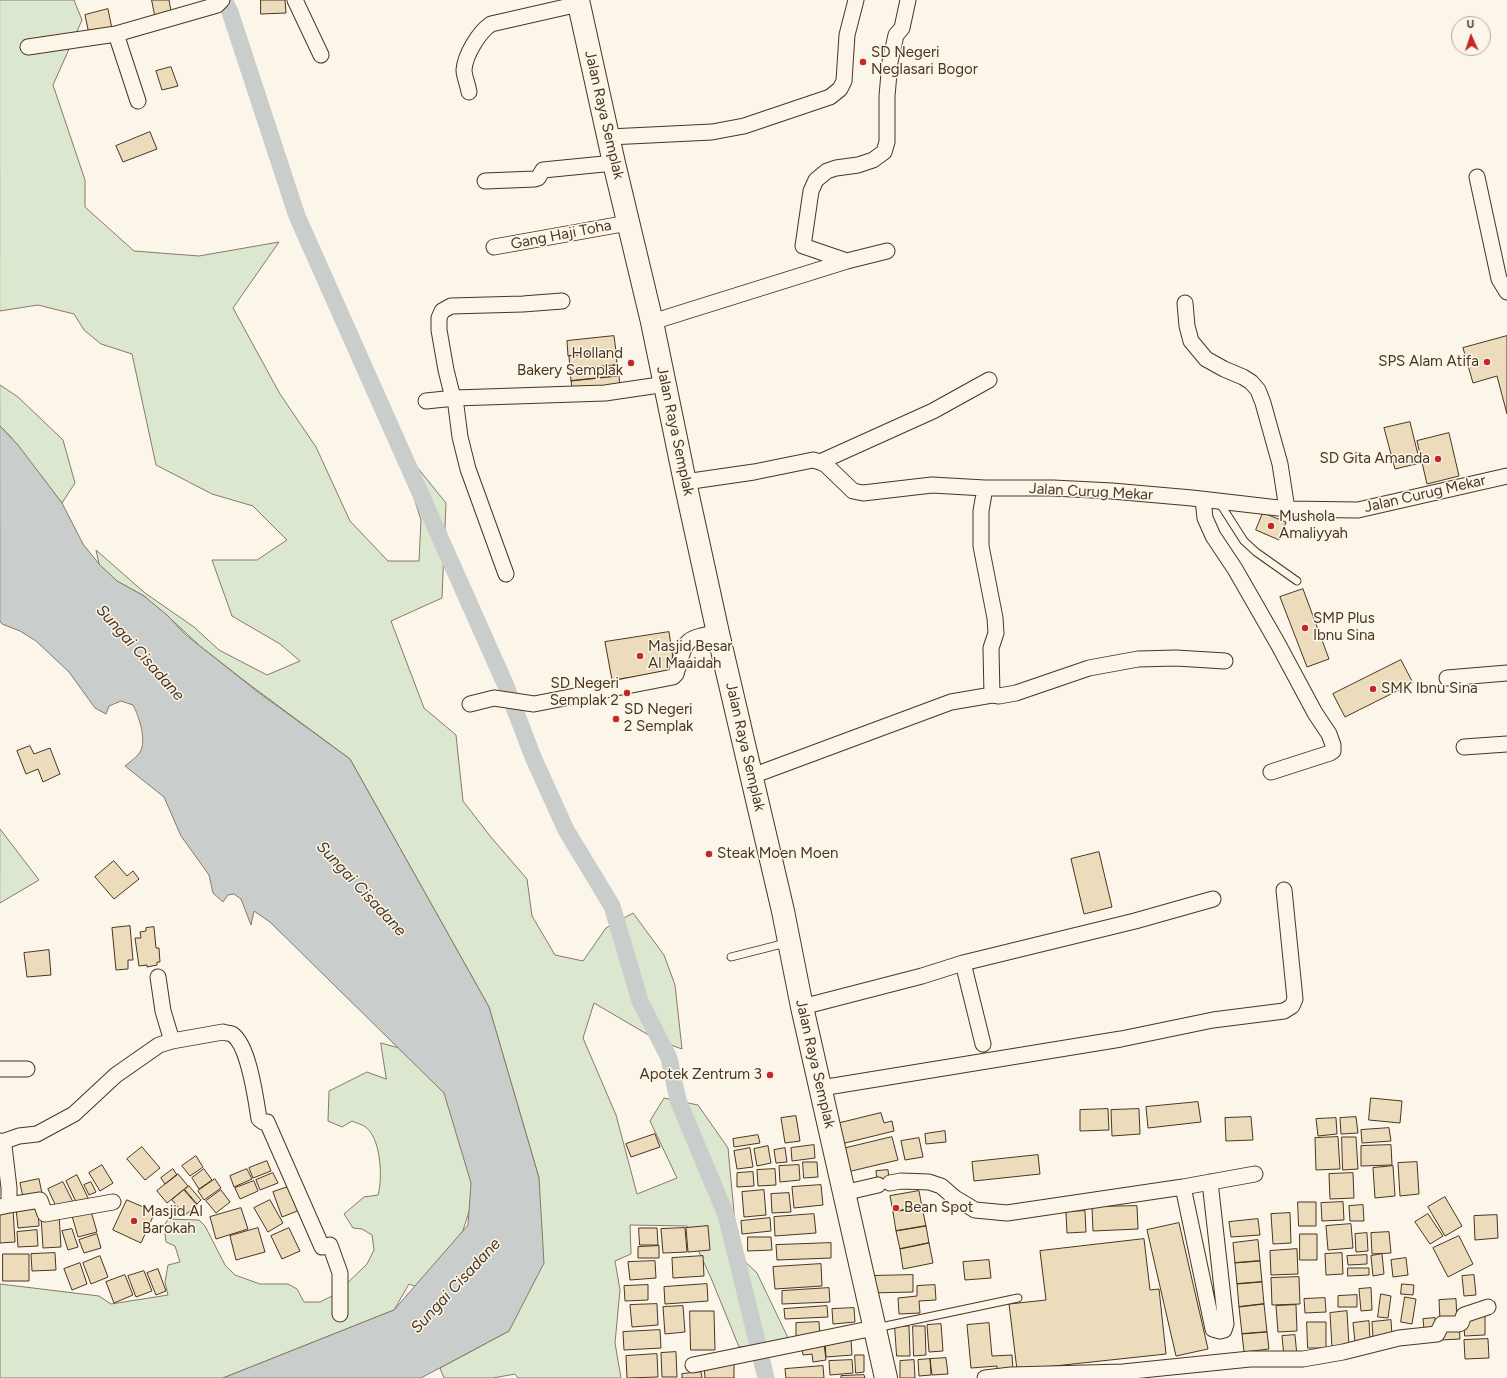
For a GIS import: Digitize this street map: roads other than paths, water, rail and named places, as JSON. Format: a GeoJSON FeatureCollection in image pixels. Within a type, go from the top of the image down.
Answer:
{"type":"FeatureCollection","features":[{"type":"Feature","properties":{"kind":"main road","name":"Jalan Raya Semplak"},"geometry":{"type":"LineString","coordinates":[[578,2],[666,384],[685,482],[718,633],[790,942],[802,1007],[886,1378]]}},
{"type":"Feature","properties":{"kind":"street"},"geometry":{"type":"LineString","coordinates":[[295,0],[321,56]]}},
{"type":"Feature","properties":{"kind":"street"},"geometry":{"type":"LineString","coordinates":[[609,136],[712,132],[744,126],[830,98],[840,89],[844,81],[847,35],[856,0]]}},
{"type":"Feature","properties":{"kind":"street"},"geometry":{"type":"LineString","coordinates":[[847,261],[804,246],[810,191],[816,180],[827,171],[836,168],[858,165],[873,160],[884,152],[887,142],[887,96],[890,62],[896,35],[902,28],[908,0]]}},
{"type":"Feature","properties":{"kind":"street"},"geometry":{"type":"LineString","coordinates":[[28,47],[116,34],[220,2]]}},
{"type":"Feature","properties":{"kind":"street"},"geometry":{"type":"LineString","coordinates":[[470,92],[464,71],[467,56],[484,28],[491,24],[578,2]]}},
{"type":"Feature","properties":{"kind":"street"},"geometry":{"type":"LineString","coordinates":[[116,34],[138,101]]}},
{"type":"Feature","properties":{"kind":"street"},"geometry":{"type":"LineString","coordinates":[[485,181],[535,179],[538,178],[543,170],[614,163]]}},
{"type":"Feature","properties":{"kind":"street"},"geometry":{"type":"LineString","coordinates":[[1477,177],[1499,279],[1507,292]]}},
{"type":"Feature","properties":{"kind":"street","name":"Gang Haji Toha"},"geometry":{"type":"LineString","coordinates":[[494,247],[628,222]]}},
{"type":"Feature","properties":{"kind":"street"},"geometry":{"type":"LineString","coordinates":[[652,322],[847,261],[887,251]]}},
{"type":"Feature","properties":{"kind":"street"},"geometry":{"type":"LineString","coordinates":[[506,574],[468,470],[460,437],[454,398],[446,370],[439,330],[439,318],[442,311],[451,306],[523,304],[562,301]]}},
{"type":"Feature","properties":{"kind":"street"},"geometry":{"type":"LineString","coordinates":[[1185,304],[1187,326],[1191,341],[1206,359],[1247,379],[1258,390],[1280,464],[1287,509]]}},
{"type":"Feature","properties":{"kind":"street"},"geometry":{"type":"LineString","coordinates":[[685,482],[754,472],[812,460],[820,462],[933,412],[989,380]]}},
{"type":"Feature","properties":{"kind":"street"},"geometry":{"type":"LineString","coordinates":[[426,401],[454,398],[605,393],[666,384]]}},
{"type":"Feature","properties":{"kind":"street","name":"Jalan Curug Mekar"},"geometry":{"type":"LineString","coordinates":[[820,462],[826,465],[853,491],[863,493],[932,485],[985,488],[1053,488],[1104,490],[1287,509],[1358,510],[1507,476]]}},
{"type":"Feature","properties":{"kind":"street"},"geometry":{"type":"LineString","coordinates":[[985,488],[981,511],[981,546],[995,618],[996,633],[991,648],[992,695]]}},
{"type":"Feature","properties":{"kind":"street"},"geometry":{"type":"LineString","coordinates":[[1203,500],[1205,518],[1213,536],[1235,569],[1278,644],[1315,714],[1329,734],[1334,745],[1334,751],[1330,753],[1271,772]]}},
{"type":"Feature","properties":{"kind":"street"},"geometry":{"type":"LineString","coordinates":[[470,704],[494,698],[534,704],[673,677],[676,674],[685,644],[691,639],[699,636],[718,633]]}},
{"type":"Feature","properties":{"kind":"street"},"geometry":{"type":"LineString","coordinates":[[752,776],[951,702],[992,695],[999,696],[1016,692],[1089,668],[1138,660],[1176,658],[1225,661]]}},
{"type":"Feature","properties":{"kind":"street"},"geometry":{"type":"LineString","coordinates":[[1447,678],[1507,673]]}},
{"type":"Feature","properties":{"kind":"street"},"geometry":{"type":"LineString","coordinates":[[1464,747],[1507,744]]}},
{"type":"Feature","properties":{"kind":"street"},"geometry":{"type":"LineString","coordinates":[[821,1088],[1121,1039],[1214,1020],[1284,1011],[1292,1006],[1295,999],[1284,890]]}},
{"type":"Feature","properties":{"kind":"street"},"geometry":{"type":"LineString","coordinates":[[802,1007],[922,976],[963,963],[1135,921],[1212,899]]}},
{"type":"Feature","properties":{"kind":"street"},"geometry":{"type":"LineString","coordinates":[[963,963],[983,1044]]}},
{"type":"Feature","properties":{"kind":"street"},"geometry":{"type":"LineString","coordinates":[[158,977],[163,1011],[172,1041]]}},
{"type":"Feature","properties":{"kind":"street"},"geometry":{"type":"LineString","coordinates":[[113,1202],[45,1214],[40,1200],[4,1206],[9,1188],[4,1146],[1,1141],[19,1136],[37,1134],[74,1114],[116,1076],[159,1045],[172,1041],[222,1032],[231,1034],[240,1043],[249,1067],[259,1119],[263,1122],[267,1122],[322,1246],[330,1245],[340,1273],[340,1314]]}},
{"type":"Feature","properties":{"kind":"street"},"geometry":{"type":"LineString","coordinates":[[0,1070],[27,1069]]}},
{"type":"Feature","properties":{"kind":"street"},"geometry":{"type":"LineString","coordinates":[[843,1193],[902,1181],[929,1182],[941,1186],[955,1198],[975,1210],[1006,1213],[1183,1187],[1255,1174]]}},
{"type":"Feature","properties":{"kind":"street"},"geometry":{"type":"LineString","coordinates":[[1183,1187],[1213,1329],[1220,1331],[1224,1330],[1226,1324],[1210,1182]]}},
{"type":"Feature","properties":{"kind":"street"},"geometry":{"type":"LineString","coordinates":[[985,1378],[1011,1375],[1123,1372],[1250,1359],[1303,1359],[1343,1352],[1399,1338],[1437,1334],[1442,1324],[1459,1324],[1461,1323],[1464,1315],[1488,1307]]}},
{"type":"Feature","properties":{"kind":"street"},"geometry":{"type":"LineString","coordinates":[[694,1365],[874,1328]]}},
{"type":"Feature","properties":{"kind":"lane"},"geometry":{"type":"LineString","coordinates":[[1219,502],[1244,541],[1256,552],[1297,581]]}},
{"type":"Feature","properties":{"kind":"lane"},"geometry":{"type":"LineString","coordinates":[[731,957],[790,942]]}},
{"type":"Feature","properties":{"kind":"lane"},"geometry":{"type":"LineString","coordinates":[[874,1328],[1018,1298]]}},
{"type":"Feature","properties":{"kind":"water","name":"Sungai Cisadane"},"geometry":{"type":"Polygon","coordinates":[[[0,426],[18,445],[62,503],[83,544],[99,564],[117,581],[144,596],[168,616],[186,635],[258,692],[350,759],[489,1007],[539,1178],[544,1263],[509,1331],[421,1378],[223,1378],[394,1310],[468,1225],[471,1183],[444,1093],[270,922],[254,911],[251,925],[241,899],[234,894],[228,895],[223,902],[213,893],[209,875],[181,836],[164,797],[125,766],[140,752],[143,742],[138,715],[133,705],[121,701],[109,706],[106,714],[95,708],[69,672],[36,641],[20,631],[2,624],[0,621],[0,426]]]}},
{"type":"Feature","properties":{"kind":"waterway"},"geometry":{"type":"LineString","coordinates":[[224,0],[230,12],[297,216],[506,686],[533,757],[566,830],[612,906],[640,1001],[669,1058],[678,1100],[726,1215],[766,1378]]}},
{"type":"Feature","properties":{"kind":"place","name":"SD Negeri Neglasari Bogor"},"geometry":{"type":"Point","coordinates":[863,62]}},
{"type":"Feature","properties":{"kind":"place","name":"SPS Alam Atifa"},"geometry":{"type":"Point","coordinates":[1487,362]}},
{"type":"Feature","properties":{"kind":"place","name":"Holland Bakery Semplak"},"geometry":{"type":"Point","coordinates":[631,363]}},
{"type":"Feature","properties":{"kind":"place","name":"SD Gita Amanda"},"geometry":{"type":"Point","coordinates":[1438,459]}},
{"type":"Feature","properties":{"kind":"place","name":"Mushola Amaliyyah"},"geometry":{"type":"Point","coordinates":[1271,526]}},
{"type":"Feature","properties":{"kind":"place","name":"SMP Plus Ibnu Sina"},"geometry":{"type":"Point","coordinates":[1305,628]}},
{"type":"Feature","properties":{"kind":"place","name":"Masjid Besar Al Maaidah"},"geometry":{"type":"Point","coordinates":[640,656]}},
{"type":"Feature","properties":{"kind":"place","name":"SMK Ibnu Sina"},"geometry":{"type":"Point","coordinates":[1373,689]}},
{"type":"Feature","properties":{"kind":"place","name":"SD Negeri Semplak 2"},"geometry":{"type":"Point","coordinates":[627,693]}},
{"type":"Feature","properties":{"kind":"place","name":"SD Negeri 2 Semplak"},"geometry":{"type":"Point","coordinates":[616,719]}},
{"type":"Feature","properties":{"kind":"place","name":"Steak Moen Moen"},"geometry":{"type":"Point","coordinates":[709,854]}},
{"type":"Feature","properties":{"kind":"place","name":"Apotek Zentrum 3"},"geometry":{"type":"Point","coordinates":[770,1075]}},
{"type":"Feature","properties":{"kind":"place","name":"Bean Spot"},"geometry":{"type":"Point","coordinates":[896,1208]}},
{"type":"Feature","properties":{"kind":"place","name":"Masjid Al Barokah"},"geometry":{"type":"Point","coordinates":[134,1221]}}]}
